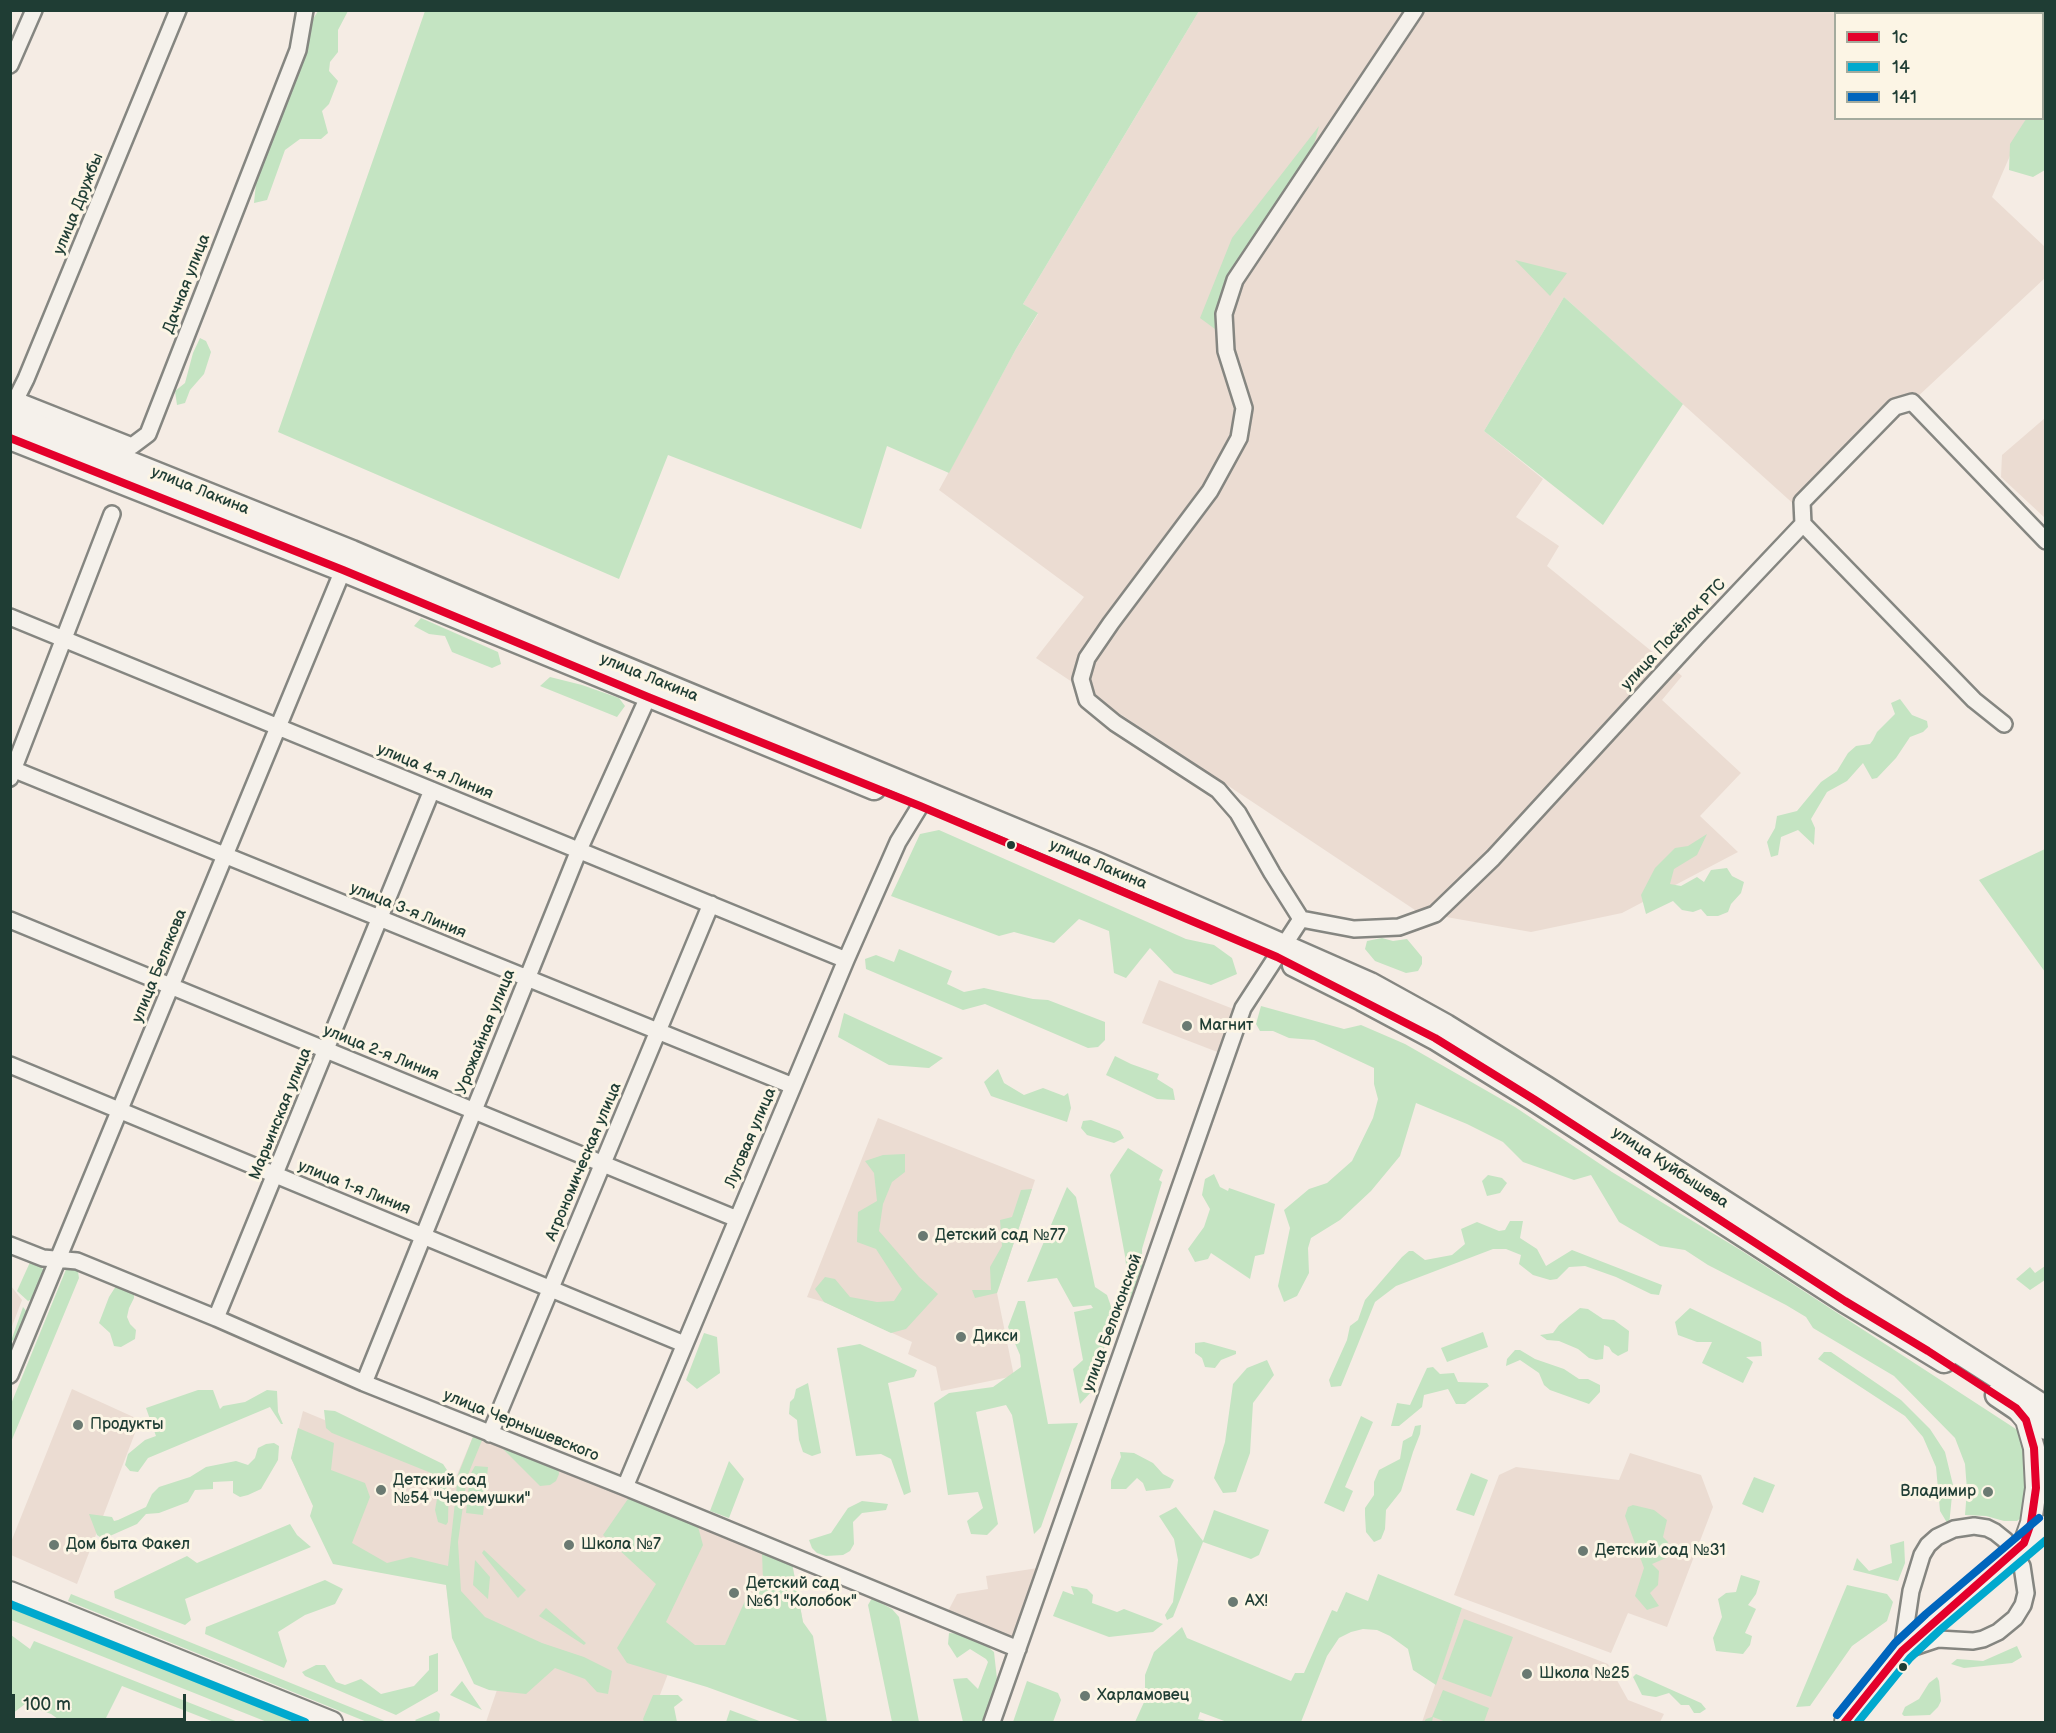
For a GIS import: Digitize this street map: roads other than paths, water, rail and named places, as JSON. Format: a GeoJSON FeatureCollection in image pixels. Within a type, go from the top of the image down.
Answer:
{"type":"FeatureCollection","features":[{"type":"Feature","properties":{"kind":"highway","name":"улица Лакина"},"geometry":{"type":"LineString","coordinates":[[12,409],[591,654],[1077,856],[1281,951]]}},
{"type":"Feature","properties":{"kind":"highway","name":"улица Лакина"},"geometry":{"type":"LineString","coordinates":[[10,438],[344,570],[1034,855]]}},
{"type":"Feature","properties":{"kind":"highway","name":"улица Куйбышева"},"geometry":{"type":"LineString","coordinates":[[1034,855],[1370,984],[1446,1026],[2046,1408]]}},
{"type":"Feature","properties":{"kind":"highway","name":"улица Куйбышева"},"geometry":{"type":"LineString","coordinates":[[1281,951],[1362,999],[1435,1038],[1535,1100],[1826,1288],[1928,1350],[2046,1428]]}},
{"type":"Feature","properties":{"kind":"main road"},"geometry":{"type":"LineString","coordinates":[[2016,1408],[2026,1420],[2034,1448],[2036,1488],[2031,1523],[2018,1548]]}},
{"type":"Feature","properties":{"kind":"main road"},"geometry":{"type":"LineString","coordinates":[[1845,1722],[1902,1651],[2046,1526]]}},
{"type":"Feature","properties":{"kind":"main road"},"geometry":{"type":"LineString","coordinates":[[2018,1548],[2046,1538]]}},
{"type":"Feature","properties":{"kind":"main road"},"geometry":{"type":"LineString","coordinates":[[10,1592],[332,1722]]}},
{"type":"Feature","properties":{"kind":"street"},"geometry":{"type":"LineString","coordinates":[[10,65],[34,10]]}},
{"type":"Feature","properties":{"kind":"street","name":"улица Дружбы"},"geometry":{"type":"LineString","coordinates":[[12,409],[178,10]]}},
{"type":"Feature","properties":{"kind":"street","name":"Дачная улица"},"geometry":{"type":"LineString","coordinates":[[12,409],[132,446],[148,434],[298,50],[305,10]]}},
{"type":"Feature","properties":{"kind":"street"},"geometry":{"type":"LineString","coordinates":[[1281,951],[1301,919],[1238,813],[1218,790],[1115,723],[1087,700],[1081,679],[1088,658],[1111,623],[1210,491],[1239,438],[1244,408],[1226,351],[1224,314],[1235,280],[1415,10]]}},
{"type":"Feature","properties":{"kind":"street"},"geometry":{"type":"LineString","coordinates":[[2004,724],[1974,700],[1803,524],[1802,502],[1895,407],[1912,402],[2046,542]]}},
{"type":"Feature","properties":{"kind":"street"},"geometry":{"type":"LineString","coordinates":[[12,772],[112,514]]}},
{"type":"Feature","properties":{"kind":"street","name":"улица Посёлок РТС"},"geometry":{"type":"LineString","coordinates":[[1301,919],[1354,929],[1399,927],[1435,914],[1494,858],[1696,636],[1803,524]]}},
{"type":"Feature","properties":{"kind":"street","name":"улица Белякова"},"geometry":{"type":"LineString","coordinates":[[10,1375],[344,570]]}},
{"type":"Feature","properties":{"kind":"street","name":"улица 4-я Линия"},"geometry":{"type":"LineString","coordinates":[[10,617],[846,960]]}},
{"type":"Feature","properties":{"kind":"street","name":"Урожайная улица"},"geometry":{"type":"LineString","coordinates":[[364,1383],[579,850],[648,697]]}},
{"type":"Feature","properties":{"kind":"street","name":"улица 3-я Линия"},"geometry":{"type":"LineString","coordinates":[[12,772],[380,918],[793,1086]]}},
{"type":"Feature","properties":{"kind":"street","name":"Марьинская улица"},"geometry":{"type":"LineString","coordinates":[[216,1318],[432,790]]}},
{"type":"Feature","properties":{"kind":"street","name":"Луговая улица"},"geometry":{"type":"LineString","coordinates":[[625,1487],[846,960],[898,842],[920,806]]}},
{"type":"Feature","properties":{"kind":"street","name":"Агрономическая улица"},"geometry":{"type":"LineString","coordinates":[[490,1434],[711,904]]}},
{"type":"Feature","properties":{"kind":"street","name":"улица 2-я Линия"},"geometry":{"type":"LineString","coordinates":[[10,920],[737,1219]]}},
{"type":"Feature","properties":{"kind":"street","name":"улица Белоконской"},"geometry":{"type":"LineString","coordinates":[[992,1722],[1243,1008],[1281,951]]}},
{"type":"Feature","properties":{"kind":"street","name":"улица 1-я Линия"},"geometry":{"type":"LineString","coordinates":[[10,1065],[684,1344]]}},
{"type":"Feature","properties":{"kind":"street","name":"улица Чернышевского"},"geometry":{"type":"LineString","coordinates":[[10,1245],[43,1258],[77,1261],[216,1318],[364,1383],[625,1487],[1018,1649]]}},
{"type":"Feature","properties":{"kind":"street"},"geometry":{"type":"LineString","coordinates":[[1962,1527],[1987,1528],[2018,1548],[2026,1593],[2023,1605],[2015,1618],[1998,1632],[1983,1640],[1938,1639],[1902,1651],[1911,1591],[1919,1563],[1928,1545],[1937,1537],[1962,1527]]}},
{"type":"Feature","properties":{"kind":"place","name":"Магнит"},"geometry":{"type":"Point","coordinates":[1187,1026]}},
{"type":"Feature","properties":{"kind":"place","name":"Детский сад №77"},"geometry":{"type":"Point","coordinates":[923,1236]}},
{"type":"Feature","properties":{"kind":"place","name":"Дикси"},"geometry":{"type":"Point","coordinates":[961,1337]}},
{"type":"Feature","properties":{"kind":"place","name":"Продукты"},"geometry":{"type":"Point","coordinates":[78,1425]}},
{"type":"Feature","properties":{"kind":"place","name":"Детский сад №54 \"Черемушки\""},"geometry":{"type":"Point","coordinates":[381,1490]}},
{"type":"Feature","properties":{"kind":"place","name":"Владимир"},"geometry":{"type":"Point","coordinates":[1988,1492]}},
{"type":"Feature","properties":{"kind":"place","name":"Дом быта Факел"},"geometry":{"type":"Point","coordinates":[54,1545]}},
{"type":"Feature","properties":{"kind":"place","name":"Школа №7"},"geometry":{"type":"Point","coordinates":[569,1545]}},
{"type":"Feature","properties":{"kind":"place","name":"Детский сад №31"},"geometry":{"type":"Point","coordinates":[1583,1551]}},
{"type":"Feature","properties":{"kind":"place","name":"Детский сад №61 \"Колобок\""},"geometry":{"type":"Point","coordinates":[734,1593]}},
{"type":"Feature","properties":{"kind":"place","name":"АХ!"},"geometry":{"type":"Point","coordinates":[1233,1602]}},
{"type":"Feature","properties":{"kind":"place","name":"Школа №25"},"geometry":{"type":"Point","coordinates":[1527,1674]}},
{"type":"Feature","properties":{"kind":"place","name":"Харламовец"},"geometry":{"type":"Point","coordinates":[1085,1696]}}]}
